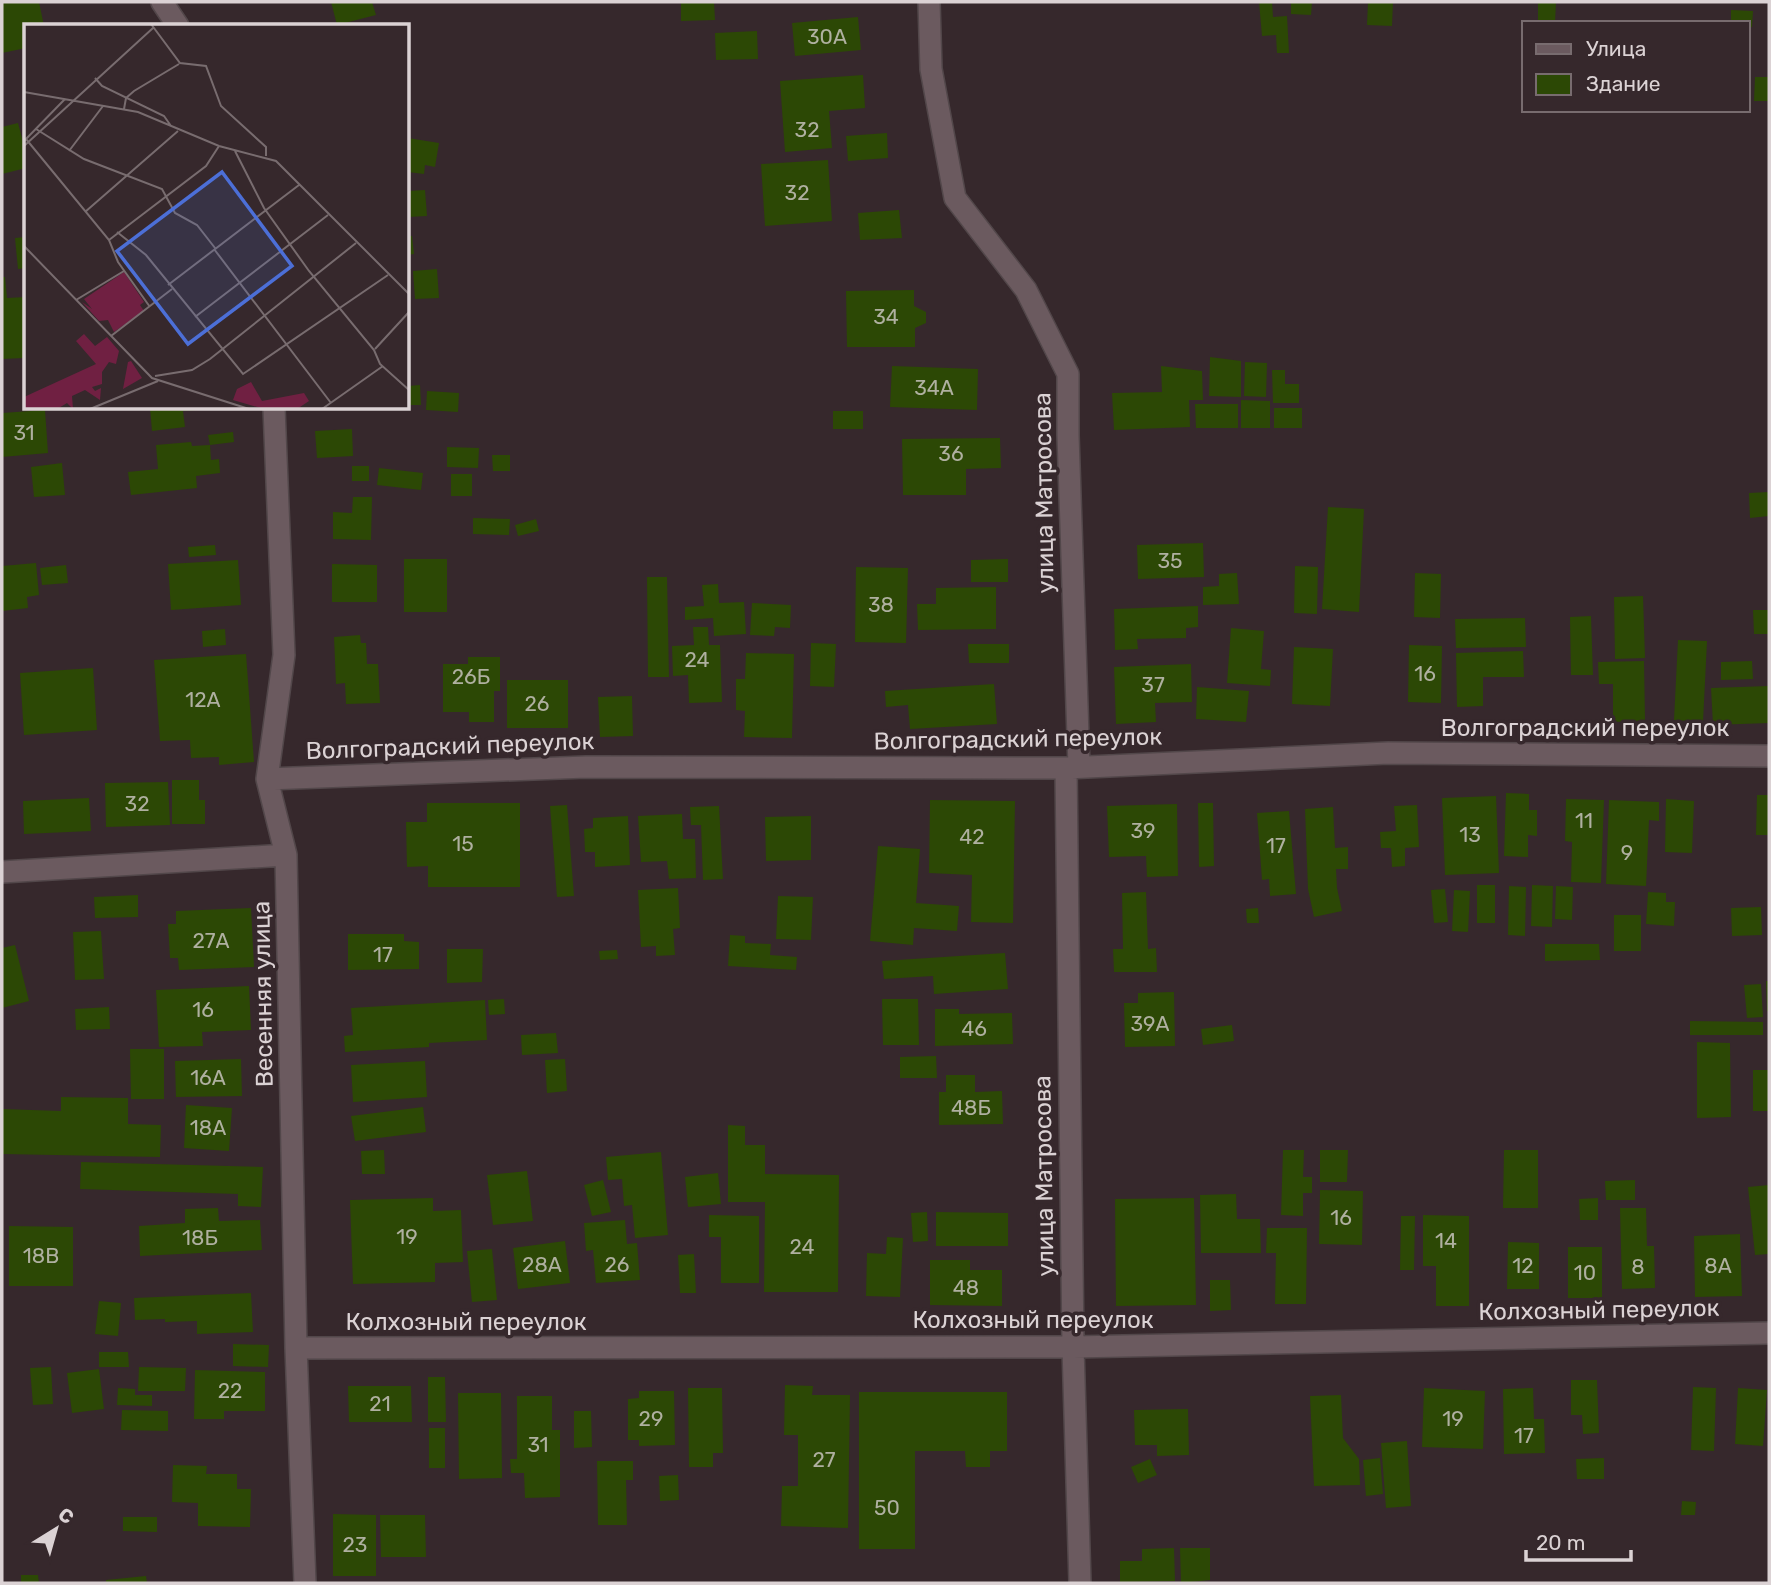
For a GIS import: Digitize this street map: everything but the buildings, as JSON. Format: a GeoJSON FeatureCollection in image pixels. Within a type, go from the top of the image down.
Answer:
{"type":"FeatureCollection","features":[{"type":"Feature","properties":{"kind":"street"},"geometry":{"type":"LineString","coordinates":[[162,2],[177,24]]}},
{"type":"Feature","properties":{"kind":"street","name":"улица Матросова"},"geometry":{"type":"LineString","coordinates":[[929,2],[931,69],[955,198],[1026,290],[1068,374],[1073,1347],[1080,1583]]}},
{"type":"Feature","properties":{"kind":"street","name":"Весенняя улица"},"geometry":{"type":"LineString","coordinates":[[274,410],[284,655],[267,779],[286,855],[296,1348],[305,1583]]}},
{"type":"Feature","properties":{"kind":"street","name":"Волгоградский переулок"},"geometry":{"type":"LineString","coordinates":[[267,779],[586,767],[1072,768],[1388,753],[1769,755]]}},
{"type":"Feature","properties":{"kind":"street"},"geometry":{"type":"LineString","coordinates":[[2,872],[286,855]]}},
{"type":"Feature","properties":{"kind":"street","name":"Колхозный переулок"},"geometry":{"type":"LineString","coordinates":[[296,1348],[1073,1347],[1769,1333]]}}]}
